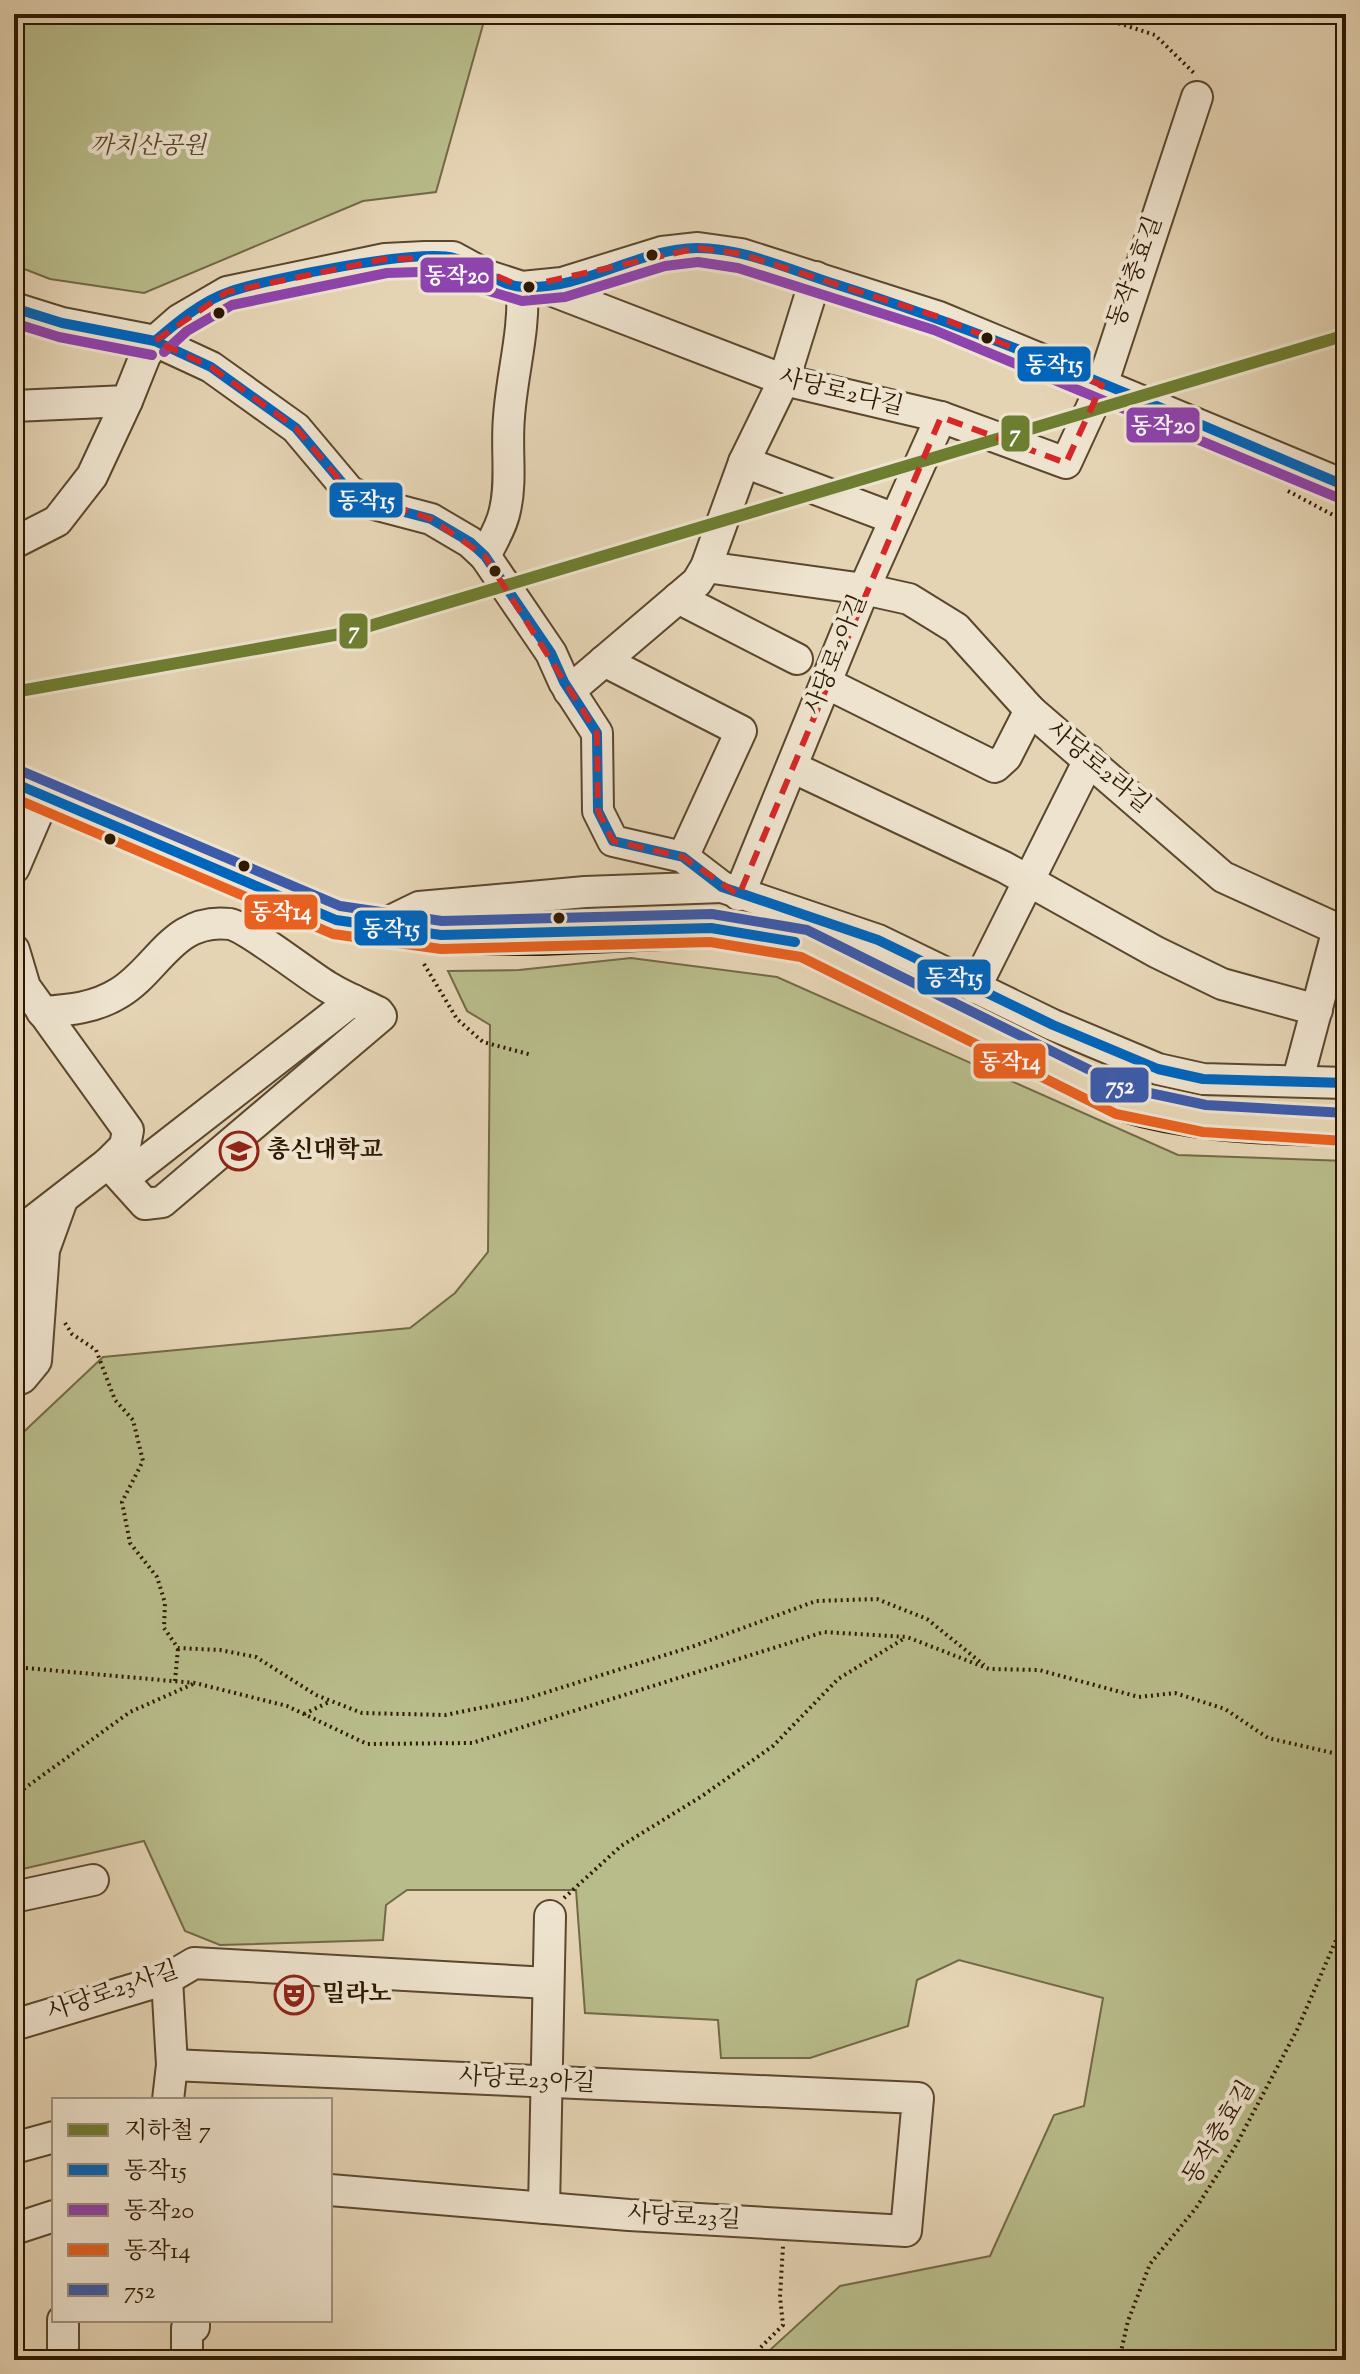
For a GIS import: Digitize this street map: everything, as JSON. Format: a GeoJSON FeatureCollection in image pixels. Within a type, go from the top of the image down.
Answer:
{"type":"FeatureCollection","features":[{"type":"Feature","properties":{"kind":"main road"},"geometry":{"type":"LineString","coordinates":[[29,790],[336,920],[469,935],[711,928],[805,944],[1121,1101],[1161,1114],[1216,1123],[1346,1127]]}},
{"type":"Feature","properties":{"kind":"street"},"geometry":{"type":"LineString","coordinates":[[1102,385],[1200,90]]}},
{"type":"Feature","properties":{"kind":"street"},"geometry":{"type":"LineString","coordinates":[[485,556],[504,516],[508,497],[508,418],[515,358],[525,323],[530,287],[562,283],[662,252],[698,248],[741,254],[939,317],[1346,486]]}},
{"type":"Feature","properties":{"kind":"street","name":"사당로2다길"},"geometry":{"type":"LineString","coordinates":[[155,341],[179,320],[227,292],[385,259],[453,257],[488,276],[530,287],[784,380],[941,417],[1066,463],[1102,385]]}},
{"type":"Feature","properties":{"kind":"street"},"geometry":{"type":"LineString","coordinates":[[569,691],[697,582],[706,567],[744,462],[784,380],[816,277]]}},
{"type":"Feature","properties":{"kind":"street"},"geometry":{"type":"LineString","coordinates":[[14,308],[62,323],[155,341],[211,367],[296,428],[349,491],[374,504],[431,519],[470,542],[485,556],[551,653],[569,691],[597,733],[598,811],[613,841],[683,857],[731,891],[878,940],[975,988],[1158,1069],[1203,1079],[1298,1079],[1346,1083]]}},
{"type":"Feature","properties":{"kind":"street"},"geometry":{"type":"LineString","coordinates":[[14,543],[57,521],[92,476],[145,356],[155,341]]}},
{"type":"Feature","properties":{"kind":"street"},"geometry":{"type":"LineString","coordinates":[[14,406],[127,401]]}},
{"type":"Feature","properties":{"kind":"street","name":"사당로2아길"},"geometry":{"type":"LineString","coordinates":[[731,891],[792,767],[864,589],[941,417]]}},
{"type":"Feature","properties":{"kind":"street"},"geometry":{"type":"LineString","coordinates":[[744,462],[895,519]]}},
{"type":"Feature","properties":{"kind":"street","name":"사당로2라길"},"geometry":{"type":"LineString","coordinates":[[706,567],[864,589],[909,599],[956,628],[1030,710],[1223,877],[1342,931]]}},
{"type":"Feature","properties":{"kind":"street"},"geometry":{"type":"LineString","coordinates":[[678,598],[797,659]]}},
{"type":"Feature","properties":{"kind":"street"},"geometry":{"type":"LineString","coordinates":[[604,661],[741,731],[683,857]]}},
{"type":"Feature","properties":{"kind":"street"},"geometry":{"type":"LineString","coordinates":[[826,683],[995,767],[1006,757],[1030,710]]}},
{"type":"Feature","properties":{"kind":"street"},"geometry":{"type":"LineString","coordinates":[[975,988],[1089,760]]}},
{"type":"Feature","properties":{"kind":"street"},"geometry":{"type":"LineString","coordinates":[[792,767],[1029,881],[1222,984],[1317,1010]]}},
{"type":"Feature","properties":{"kind":"street"},"geometry":{"type":"LineString","coordinates":[[14,868],[29,790]]}},
{"type":"Feature","properties":{"kind":"street"},"geometry":{"type":"LineString","coordinates":[[380,926],[419,907],[585,892],[731,891]]}},
{"type":"Feature","properties":{"kind":"street"},"geometry":{"type":"LineString","coordinates":[[42,1012],[82,1009],[120,993],[141,975],[164,947],[194,929],[231,924],[353,1000],[378,1012],[377,1022],[162,1202],[145,1204],[115,1171]]}},
{"type":"Feature","properties":{"kind":"street"},"geometry":{"type":"LineString","coordinates":[[1298,1079],[1342,931]]}},
{"type":"Feature","properties":{"kind":"street"},"geometry":{"type":"LineString","coordinates":[[14,950],[25,987],[128,1130],[115,1171]]}},
{"type":"Feature","properties":{"kind":"street"},"geometry":{"type":"LineString","coordinates":[[14,1330],[19,1233],[62,1200],[115,1171],[353,1000]]}},
{"type":"Feature","properties":{"kind":"street"},"geometry":{"type":"LineString","coordinates":[[14,1381],[22,1378],[36,1361],[44,1250],[62,1200]]}},
{"type":"Feature","properties":{"kind":"street"},"geometry":{"type":"LineString","coordinates":[[14,1897],[93,1880]]}},
{"type":"Feature","properties":{"kind":"street"},"geometry":{"type":"LineString","coordinates":[[544,2208],[550,1916]]}},
{"type":"Feature","properties":{"kind":"street","name":"사당로23사길"},"geometry":{"type":"LineString","coordinates":[[14,2025],[167,1979],[194,1963],[548,1983]]}},
{"type":"Feature","properties":{"kind":"street"},"geometry":{"type":"LineString","coordinates":[[167,1979],[172,2065],[168,2098]]}},
{"type":"Feature","properties":{"kind":"street","name":"사당로23아길"},"geometry":{"type":"LineString","coordinates":[[172,2065],[918,2098]]}},
{"type":"Feature","properties":{"kind":"street","name":"사당로23길"},"geometry":{"type":"LineString","coordinates":[[332,2190],[544,2208],[906,2231],[918,2098]]}},
{"type":"Feature","properties":{"kind":"street"},"geometry":{"type":"LineString","coordinates":[[14,2148],[52,2138]]}},
{"type":"Feature","properties":{"kind":"street"},"geometry":{"type":"LineString","coordinates":[[14,2229],[52,2217]]}},
{"type":"Feature","properties":{"kind":"street"},"geometry":{"type":"LineString","coordinates":[[63,2322],[63,2360]]}},
{"type":"Feature","properties":{"kind":"street"},"geometry":{"type":"LineString","coordinates":[[187,2360],[187,2328],[194,2327],[194,2322]]}},
{"type":"Feature","properties":{"kind":"path"},"geometry":{"type":"LineString","coordinates":[[1090,14],[1155,35],[1200,90]]}},
{"type":"Feature","properties":{"kind":"path"},"geometry":{"type":"LineString","coordinates":[[1287,491],[1346,522]]}},
{"type":"Feature","properties":{"kind":"path"},"geometry":{"type":"LineString","coordinates":[[424,964],[457,1019],[483,1042],[532,1055]]}},
{"type":"Feature","properties":{"kind":"path"},"geometry":{"type":"LineString","coordinates":[[61,1318],[72,1334],[96,1350],[115,1400],[133,1420],[143,1461],[122,1502],[130,1543],[157,1577],[165,1603],[164,1628],[178,1648],[175,1681]]}},
{"type":"Feature","properties":{"kind":"path"},"geometry":{"type":"LineString","coordinates":[[178,1648],[220,1650],[256,1657],[331,1701],[362,1713],[445,1715],[525,1699],[694,1646],[816,1601],[877,1599],[927,1619],[989,1669]]}},
{"type":"Feature","properties":{"kind":"path"},"geometry":{"type":"LineString","coordinates":[[14,1667],[195,1683],[287,1706],[367,1744],[472,1743],[824,1632],[907,1637],[989,1669],[1039,1670],[1139,1697],[1175,1693],[1225,1709],[1268,1738],[1346,1756]]}},
{"type":"Feature","properties":{"kind":"path"},"geometry":{"type":"LineString","coordinates":[[550,1916],[568,1894],[621,1846],[702,1796],[773,1746],[838,1679],[907,1637]]}},
{"type":"Feature","properties":{"kind":"path"},"geometry":{"type":"LineString","coordinates":[[14,1796],[130,1712],[195,1683]]}},
{"type":"Feature","properties":{"kind":"path"},"geometry":{"type":"LineString","coordinates":[[304,1714],[331,1701]]}},
{"type":"Feature","properties":{"kind":"path","name":"동작충효길"},"geometry":{"type":"LineString","coordinates":[[1119,2360],[1128,2321],[1150,2264],[1196,2208],[1242,2134],[1297,2030],[1346,1917]]}},
{"type":"Feature","properties":{"kind":"path"},"geometry":{"type":"LineString","coordinates":[[748,2360],[783,2325],[780,2297],[785,2224]]}},
{"type":"Feature","properties":{"kind":"highlighted area"},"geometry":{"type":"Polygon","coordinates":[[[698,248],[741,254],[939,317],[1102,385],[1066,463],[941,417],[739,895],[683,857],[613,841],[598,811],[597,733],[485,556],[431,519],[349,491],[296,428],[211,367],[155,341],[227,292],[385,259],[453,257],[522,287],[698,248]]]}},
{"type":"Feature","properties":{"kind":"green space","name":"까치산공원"},"geometry":{"type":"Polygon","coordinates":[[[14,14],[486,14],[436,192],[363,201],[144,293],[50,279],[14,265],[14,14]]]}},
{"type":"Feature","properties":{"kind":"green space"},"geometry":{"type":"Polygon","coordinates":[[[631,958],[777,977],[1178,1155],[1346,1161],[1346,2360],[759,2360],[840,2286],[990,2256],[1054,2115],[1084,2106],[1103,1998],[959,1960],[917,1980],[908,2026],[810,2058],[721,2058],[718,2020],[585,2013],[576,1890],[407,1890],[386,1905],[383,1940],[220,1945],[185,1931],[144,1841],[14,1871],[14,1441],[103,1357],[410,1328],[455,1293],[488,1252],[490,1025],[467,1011],[448,971],[519,970],[631,958]]]}},
{"type":"Feature","properties":{"kind":"metro line","name":"7"},"geometry":{"type":"LineString","coordinates":[[14,692],[346,633],[1346,335]]}},
{"type":"Feature","properties":{"kind":"transit line","name":"동작15"},"geometry":{"type":"LineString","coordinates":[[155,341],[190,313],[219,296],[248,286],[343,266],[436,256],[463,261],[514,286],[546,286],[675,250],[715,249],[768,261],[967,330],[1346,486]]}},
{"type":"Feature","properties":{"kind":"transit line","name":"동작20"},"geometry":{"type":"LineString","coordinates":[[164,352],[187,331],[232,305],[387,273],[450,271],[482,289],[522,301],[565,297],[665,266],[698,262],[738,268],[934,330],[1341,499]]}},
{"type":"Feature","properties":{"kind":"transit line","name":"동작15"},"geometry":{"type":"LineString","coordinates":[[14,308],[62,323],[155,341],[211,367],[296,428],[349,491],[374,504],[431,519],[470,542],[485,556],[551,653],[564,682],[597,733],[598,811],[613,841],[683,857],[722,887],[878,940],[1053,1025],[1158,1069],[1203,1079],[1346,1083]]}},
{"type":"Feature","properties":{"kind":"transit line","name":"동작20"},"geometry":{"type":"LineString","coordinates":[[14,323],[59,337],[152,355]]}},
{"type":"Feature","properties":{"kind":"transit line","name":"752"},"geometry":{"type":"LineString","coordinates":[[19,770],[340,906],[442,921],[712,914],[807,930],[1126,1088],[1206,1105],[1346,1113]]}},
{"type":"Feature","properties":{"kind":"transit line","name":"동작15"},"geometry":{"type":"LineString","coordinates":[[14,783],[336,920],[441,935],[711,928],[795,942]]}},
{"type":"Feature","properties":{"kind":"transit line","name":"동작14"},"geometry":{"type":"LineString","coordinates":[[14,798],[333,934],[441,949],[710,942],[801,957],[1116,1114],[1203,1132],[1345,1141]]}},
{"type":"Feature","properties":{"kind":"place","name":"총신대학교"},"geometry":{"type":"Point","coordinates":[239,1151]}},
{"type":"Feature","properties":{"kind":"place","name":"밀라노"},"geometry":{"type":"Point","coordinates":[294,1995]}}]}
